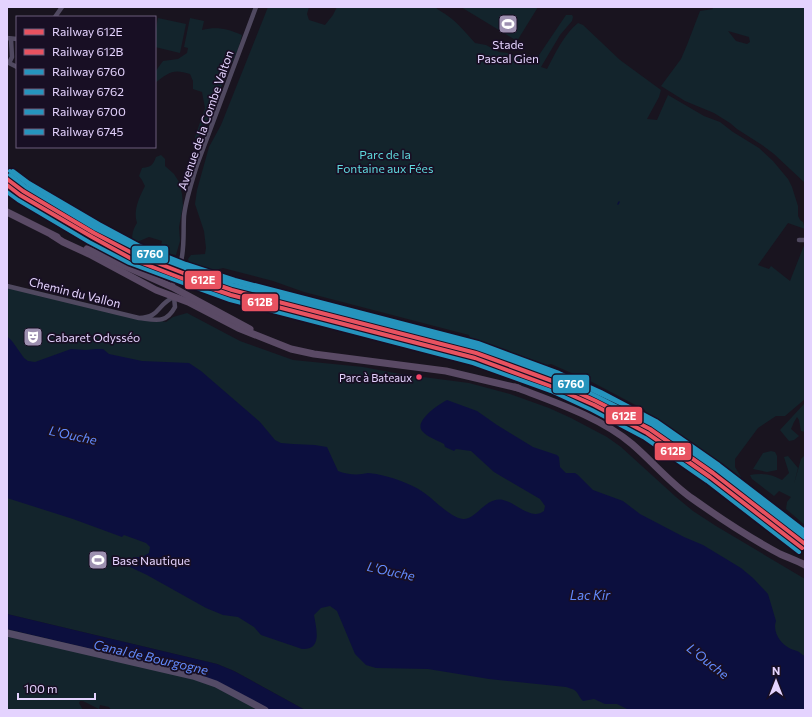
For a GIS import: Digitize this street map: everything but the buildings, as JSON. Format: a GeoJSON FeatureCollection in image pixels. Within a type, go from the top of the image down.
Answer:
{"type":"FeatureCollection","features":[{"type":"Feature","properties":{"kind":"main road"},"geometry":{"type":"LineString","coordinates":[[7,212],[156,290],[188,302],[238,328],[291,349],[301,352],[459,373],[518,388]]}},
{"type":"Feature","properties":{"kind":"main road"},"geometry":{"type":"LineString","coordinates":[[52,235],[96,252],[172,287],[266,339]]}},
{"type":"Feature","properties":{"kind":"main road"},"geometry":{"type":"LineString","coordinates":[[104,262],[123,268],[166,288],[172,287]]}},
{"type":"Feature","properties":{"kind":"main road"},"geometry":{"type":"LineString","coordinates":[[172,287],[174,297]]}},
{"type":"Feature","properties":{"kind":"main road"},"geometry":{"type":"LineString","coordinates":[[174,297],[182,296],[197,301]]}},
{"type":"Feature","properties":{"kind":"main road"},"geometry":{"type":"LineString","coordinates":[[385,362],[392,360],[433,364],[460,369],[499,380],[563,405],[612,430],[632,444],[690,498],[717,517],[782,554],[805,570]]}},
{"type":"Feature","properties":{"kind":"main road"},"geometry":{"type":"LineString","coordinates":[[397,365],[404,363],[426,366],[433,364]]}},
{"type":"Feature","properties":{"kind":"main road"},"geometry":{"type":"LineString","coordinates":[[793,561],[805,565]]}},
{"type":"Feature","properties":{"kind":"street"},"geometry":{"type":"LineString","coordinates":[[56,16],[62,7]]}},
{"type":"Feature","properties":{"kind":"street","name":"Avenue de la Combe Valton"},"geometry":{"type":"LineString","coordinates":[[180,266],[184,242],[184,217],[191,184],[256,7]]}},
{"type":"Feature","properties":{"kind":"street"},"geometry":{"type":"LineString","coordinates":[[8,63],[12,57],[9,38]]}},
{"type":"Feature","properties":{"kind":"street"},"geometry":{"type":"LineString","coordinates":[[799,240],[805,240]]}},
{"type":"Feature","properties":{"kind":"street"},"geometry":{"type":"LineString","coordinates":[[172,287],[176,275]]}},
{"type":"Feature","properties":{"kind":"street","name":"Chemin du Vallon"},"geometry":{"type":"LineString","coordinates":[[7,286],[139,318],[161,320],[166,318],[176,306],[174,297]]}},
{"type":"Feature","properties":{"kind":"street"},"geometry":{"type":"LineString","coordinates":[[139,318],[155,314],[166,301],[174,297]]}},
{"type":"Feature","properties":{"kind":"street"},"geometry":{"type":"LineString","coordinates":[[7,633],[193,676],[216,684],[265,710]]}},
{"type":"Feature","properties":{"kind":"green space","name":"Parc de la Fontaine aux Fées"},"geometry":{"type":"Polygon","coordinates":[[[268,7],[309,7],[307,14],[309,20],[325,25],[337,7],[435,7],[462,28],[475,43],[486,45],[499,52],[508,53],[533,64],[566,15],[572,15],[572,21],[560,35],[541,67],[547,69],[560,44],[568,33],[578,23],[583,25],[620,60],[661,90],[659,97],[647,119],[657,120],[668,95],[704,116],[720,122],[759,148],[773,161],[788,179],[792,187],[798,206],[798,216],[803,222],[805,229],[788,223],[758,265],[769,269],[771,266],[790,281],[805,243],[805,399],[785,416],[776,416],[758,428],[735,459],[735,467],[741,477],[739,480],[726,473],[683,439],[648,421],[645,410],[592,382],[551,364],[547,365],[514,353],[513,356],[484,347],[481,349],[473,347],[469,335],[304,292],[273,281],[223,268],[206,270],[190,265],[188,259],[191,255],[205,254],[206,248],[204,231],[195,204],[197,190],[209,147],[221,125],[268,7]]]}},
{"type":"Feature","properties":{"kind":"green space","name":"Stade Pascal Gien"},"geometry":{"type":"Polygon","coordinates":[[[461,7],[538,7],[517,41],[461,7]]]}},
{"type":"Feature","properties":{"kind":"green space"},"geometry":{"type":"Polygon","coordinates":[[[712,7],[805,7],[805,183],[774,154],[730,123],[714,113],[685,101],[661,86],[681,59],[700,11],[713,9],[712,7]],[[728,31],[736,41],[747,44],[750,42],[749,37],[728,31]]]}},
{"type":"Feature","properties":{"kind":"green space"},"geometry":{"type":"Polygon","coordinates":[[[158,18],[186,24],[180,53],[156,47],[156,28],[158,18]]]}},
{"type":"Feature","properties":{"kind":"green space"},"geometry":{"type":"Polygon","coordinates":[[[190,18],[204,21],[202,30],[213,28],[222,29],[242,35],[237,53],[227,69],[228,74],[203,132],[195,139],[205,108],[202,92],[193,89],[193,81],[190,74],[179,71],[171,72],[156,82],[156,71],[163,61],[178,59],[187,53],[188,48],[184,47],[190,18]]]}},
{"type":"Feature","properties":{"kind":"green space"},"geometry":{"type":"Polygon","coordinates":[[[161,155],[165,159],[165,166],[174,174],[179,182],[182,194],[183,206],[179,227],[180,241],[176,255],[166,251],[161,245],[162,241],[149,237],[137,242],[132,242],[133,232],[137,223],[137,204],[145,186],[139,176],[142,168],[151,165],[156,157],[161,155]]]}},
{"type":"Feature","properties":{"kind":"green space","name":"Lac Kir"},"geometry":{"type":"Polygon","coordinates":[[[7,288],[166,322],[173,317],[187,313],[240,341],[293,360],[363,367],[400,374],[469,383],[510,394],[549,408],[607,437],[621,447],[693,511],[805,579],[805,710],[305,710],[234,671],[217,664],[7,614],[7,288]]]}},
{"type":"Feature","properties":{"kind":"green space"},"geometry":{"type":"Polygon","coordinates":[[[805,403],[805,432],[801,431],[797,417],[791,429],[799,436],[794,440],[789,441],[780,430],[805,403]]]}},
{"type":"Feature","properties":{"kind":"green space"},"geometry":{"type":"Polygon","coordinates":[[[771,451],[775,452],[777,456],[777,470],[767,472],[753,469],[763,453],[771,451]]]}},
{"type":"Feature","properties":{"kind":"green space"},"geometry":{"type":"Polygon","coordinates":[[[805,455],[805,525],[786,509],[787,502],[791,497],[779,491],[774,496],[752,479],[750,475],[766,474],[782,480],[789,473],[784,457],[788,456],[798,468],[794,484],[801,459],[805,455]]]}},
{"type":"Feature","properties":{"kind":"green space"},"geometry":{"type":"Polygon","coordinates":[[[7,629],[189,672],[226,686],[270,710],[111,710],[109,707],[100,705],[99,709],[80,701],[79,703],[83,710],[7,710],[7,629]]]}},
{"type":"Feature","properties":{"kind":"water","name":"Lac Kir"},"geometry":{"type":"Polygon","coordinates":[[[7,336],[28,361],[35,362],[71,349],[103,349],[109,354],[142,361],[189,363],[201,371],[260,422],[275,440],[281,443],[327,447],[338,471],[353,474],[376,474],[401,481],[420,490],[458,518],[468,518],[491,501],[497,500],[508,501],[523,510],[534,514],[544,511],[545,506],[540,499],[494,472],[471,451],[456,449],[454,451],[445,447],[444,444],[424,433],[420,427],[421,422],[428,413],[447,400],[477,411],[533,447],[557,455],[559,457],[560,467],[566,473],[575,473],[593,490],[623,501],[640,514],[684,537],[703,545],[741,568],[753,578],[768,594],[776,621],[775,629],[778,638],[787,647],[798,651],[805,656],[805,710],[629,710],[617,704],[605,704],[594,699],[583,701],[575,691],[566,687],[489,679],[428,669],[376,668],[366,665],[355,654],[337,611],[330,606],[321,608],[314,615],[317,637],[316,642],[309,648],[302,649],[261,635],[254,627],[238,617],[223,615],[206,608],[130,567],[133,557],[142,557],[149,553],[150,547],[146,543],[124,535],[122,537],[73,519],[7,498],[7,336]]]}},
{"type":"Feature","properties":{"kind":"water","name":"Canal de Bourgogne"},"geometry":{"type":"Polygon","coordinates":[[[7,614],[217,664],[234,671],[305,710],[270,710],[226,686],[189,672],[7,629],[7,614]]]}},
{"type":"Feature","properties":{"kind":"tunnel"},"geometry":{"type":"LineString","coordinates":[[176,275],[180,266]]}},
{"type":"Feature","properties":{"kind":"rail line","name":"6745"},"geometry":{"type":"LineString","coordinates":[[10,171],[28,184],[97,226],[136,246],[186,266],[232,281],[478,346],[560,375],[624,405],[653,423],[717,467],[805,535]]}},
{"type":"Feature","properties":{"kind":"rail line","name":"6700"},"geometry":{"type":"LineString","coordinates":[[13,171],[29,183],[138,245],[186,264],[235,280],[478,343],[559,373],[601,392],[656,421],[719,465],[805,531]]}},
{"type":"Feature","properties":{"kind":"rail line","name":"6760"},"geometry":{"type":"LineString","coordinates":[[10,175],[26,187],[96,229],[136,249],[185,268],[233,285],[477,348],[557,377],[653,425],[716,469],[805,538]]}},
{"type":"Feature","properties":{"kind":"rail line","name":"612E"},"geometry":{"type":"LineString","coordinates":[[7,179],[23,191],[94,233],[134,254],[183,273],[232,290],[476,353],[555,382],[650,429],[713,473],[805,544]]}},
{"type":"Feature","properties":{"kind":"rail line","name":"612B"},"geometry":{"type":"LineString","coordinates":[[7,185],[20,195],[132,259],[181,278],[231,295],[475,358],[553,387],[594,405],[647,433],[710,477],[802,548]]}},
{"type":"Feature","properties":{"kind":"rail line","name":"6762"},"geometry":{"type":"LineString","coordinates":[[7,192],[89,242],[129,263],[180,282],[230,300],[473,363],[551,391],[592,410],[645,438],[707,481],[799,552]]}},
{"type":"Feature","properties":{"kind":"place","name":"Stade Pascal Gien"},"geometry":{"type":"Point","coordinates":[508,24]}},
{"type":"Feature","properties":{"kind":"place","name":"Cabaret Odysséo"},"geometry":{"type":"Point","coordinates":[33,337]}},
{"type":"Feature","properties":{"kind":"place","name":"Parc à Bateaux"},"geometry":{"type":"Point","coordinates":[419,377]}},
{"type":"Feature","properties":{"kind":"place","name":"Base Nautique"},"geometry":{"type":"Point","coordinates":[98,560]}},
{"type":"Feature","properties":{"kind":"water label","name":"L'Ouche"},"geometry":{"type":"Point","coordinates":[73,435]}},
{"type":"Feature","properties":{"kind":"water label","name":"L'Ouche"},"geometry":{"type":"Point","coordinates":[391,571]}},
{"type":"Feature","properties":{"kind":"water label","name":"L'Ouche"},"geometry":{"type":"Point","coordinates":[708,661]}}]}
